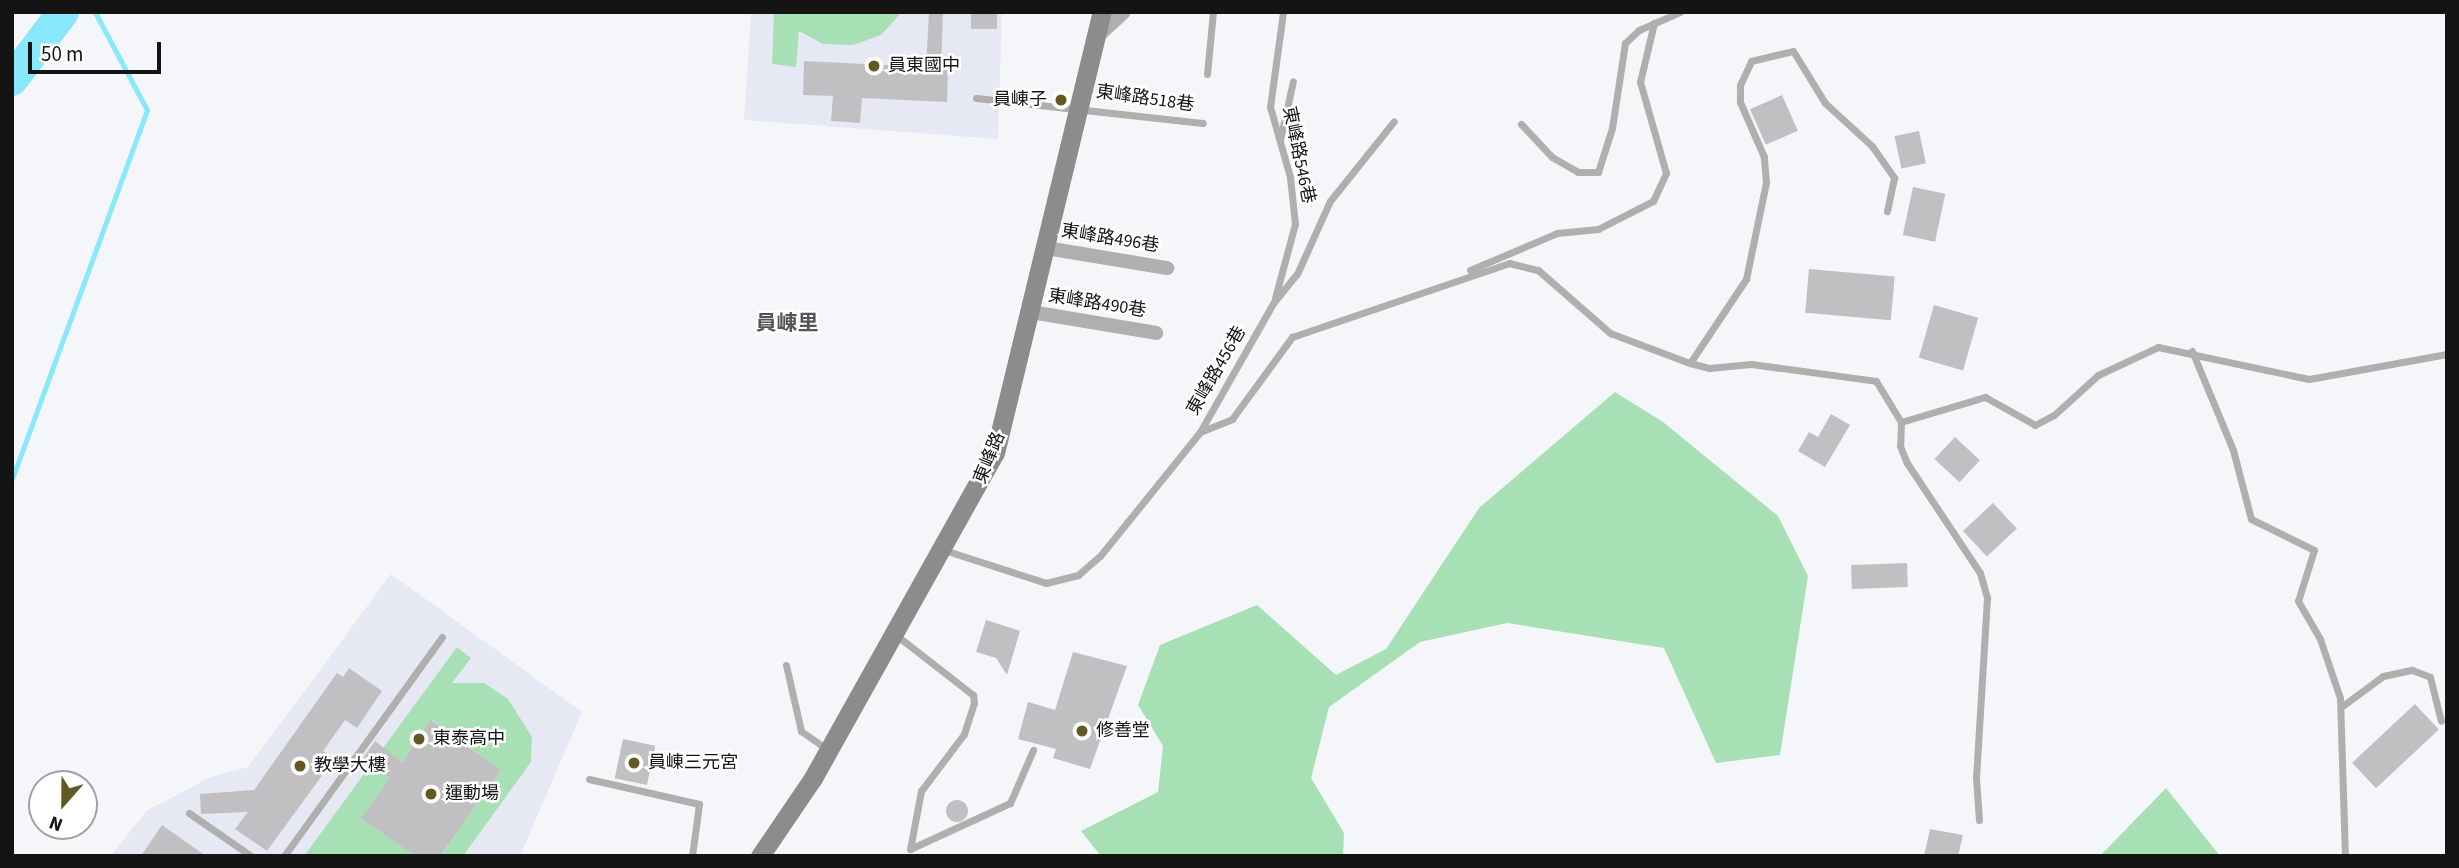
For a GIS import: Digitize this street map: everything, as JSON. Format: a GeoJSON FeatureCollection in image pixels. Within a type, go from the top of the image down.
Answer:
{"type":"FeatureCollection","features":[{"type":"Feature","properties":{"kind":"main road","name":"東峰路"},"geometry":{"type":"LineString","coordinates":[[760,856],[829,751],[944,550],[995,453],[1082,106],[1102,12]]}},
{"type":"Feature","properties":{"kind":"street"},"geometry":{"type":"LineString","coordinates":[[1095,39],[1124,12]]}},
{"type":"Feature","properties":{"kind":"street","name":"東峰路496巷"},"geometry":{"type":"LineString","coordinates":[[1046,248],[1167,268]]}},
{"type":"Feature","properties":{"kind":"street","name":"東峰路490巷"},"geometry":{"type":"LineString","coordinates":[[1031,312],[1156,333]]}},
{"type":"Feature","properties":{"kind":"lane"},"geometry":{"type":"LineString","coordinates":[[1207,74],[1213,12]]}},
{"type":"Feature","properties":{"kind":"lane","name":"東峰路546巷"},"geometry":{"type":"LineString","coordinates":[[1274,302],[1295,224],[1290,177],[1270,107],[1283,12]]}},
{"type":"Feature","properties":{"kind":"lane"},"geometry":{"type":"LineString","coordinates":[[1521,124],[1552,156],[1577,172],[1598,172],[1612,128],[1625,43],[1654,23],[1680,12]]}},
{"type":"Feature","properties":{"kind":"lane"},"geometry":{"type":"LineString","coordinates":[[1454,279],[1502,252],[1557,233],[1598,229],[1653,201],[1666,173],[1640,82],[1654,23]]}},
{"type":"Feature","properties":{"kind":"lane"},"geometry":{"type":"LineString","coordinates":[[1690,363],[1746,279],[1766,182],[1765,157],[1740,102],[1740,85],[1751,61],[1793,51],[1825,103],[1872,146],[1894,178],[1887,211]]}},
{"type":"Feature","properties":{"kind":"lane"},"geometry":{"type":"LineString","coordinates":[[1279,144],[1293,81]]}},
{"type":"Feature","properties":{"kind":"lane","name":"東峰路518巷"},"geometry":{"type":"LineString","coordinates":[[976,98],[1082,106],[1203,123]]}},
{"type":"Feature","properties":{"kind":"lane","name":"東峰路456巷"},"geometry":{"type":"LineString","coordinates":[[944,550],[1002,574],[1046,583],[1078,575],[1100,556],[1200,432],[1274,302],[1297,274],[1330,201],[1394,121]]}},
{"type":"Feature","properties":{"kind":"lane"},"geometry":{"type":"LineString","coordinates":[[1200,432],[1232,419],[1292,337],[1509,262],[1525,264],[1553,281],[1610,333],[1690,363],[1867,378],[1881,386],[1901,422],[1900,446],[1907,463],[1980,573],[1987,598],[1976,778],[1979,820]]}},
{"type":"Feature","properties":{"kind":"lane"},"geometry":{"type":"LineString","coordinates":[[1901,422],[1985,397],[2035,425],[2054,415],[2098,375],[2141,351],[2192,351],[2309,379],[2447,354]]}},
{"type":"Feature","properties":{"kind":"lane"},"geometry":{"type":"LineString","coordinates":[[2192,351],[2229,440],[2251,519],[2314,550],[2298,601],[2332,667],[2341,707],[2345,856]]}},
{"type":"Feature","properties":{"kind":"lane"},"geometry":{"type":"LineString","coordinates":[[896,634],[973,695],[974,703],[964,734],[921,791],[909,852]]}},
{"type":"Feature","properties":{"kind":"lane"},"geometry":{"type":"LineString","coordinates":[[284,856],[442,637]]}},
{"type":"Feature","properties":{"kind":"lane"},"geometry":{"type":"LineString","coordinates":[[786,665],[801,731],[829,751]]}},
{"type":"Feature","properties":{"kind":"lane"},"geometry":{"type":"LineString","coordinates":[[2341,707],[2384,676],[2412,670],[2430,677],[2441,721]]}},
{"type":"Feature","properties":{"kind":"lane"},"geometry":{"type":"LineString","coordinates":[[909,852],[1010,803],[1033,750]]}},
{"type":"Feature","properties":{"kind":"lane"},"geometry":{"type":"LineString","coordinates":[[589,779],[699,804],[692,856]]}},
{"type":"Feature","properties":{"kind":"lane"},"geometry":{"type":"LineString","coordinates":[[189,813],[251,856]]}},
{"type":"Feature","properties":{"kind":"shaded area","name":"員東國中"},"geometry":{"type":"Polygon","coordinates":[[[751,12],[1002,12],[998,139],[744,120],[751,12]]]}},
{"type":"Feature","properties":{"kind":"shaded area","name":"東泰高中"},"geometry":{"type":"Polygon","coordinates":[[[391,574],[582,712],[520,856],[111,856],[146,811],[211,777],[248,767],[391,574]]]}},
{"type":"Feature","properties":{"kind":"green space"},"geometry":{"type":"Polygon","coordinates":[[[774,12],[902,12],[881,35],[853,45],[823,44],[799,31],[796,67],[772,64],[774,12]]]}},
{"type":"Feature","properties":{"kind":"green space"},"geometry":{"type":"Polygon","coordinates":[[[1615,392],[1663,422],[1778,516],[1808,576],[1780,755],[1716,763],[1664,648],[1507,623],[1420,642],[1329,707],[1311,778],[1344,833],[1343,856],[1101,856],[1081,831],[1158,792],[1163,746],[1138,705],[1160,645],[1257,605],[1336,675],[1386,649],[1479,508],[1615,392]]]}},
{"type":"Feature","properties":{"kind":"green space"},"geometry":{"type":"Polygon","coordinates":[[[457,647],[471,658],[452,683],[484,683],[508,699],[532,737],[531,762],[463,856],[440,856],[501,770],[432,720],[362,817],[415,856],[304,856],[457,647]]]}},
{"type":"Feature","properties":{"kind":"green space"},"geometry":{"type":"Polygon","coordinates":[[[2166,788],[2220,856],[2100,856],[2166,788]]]}},
{"type":"Feature","properties":{"kind":"building"},"geometry":{"type":"Polygon","coordinates":[[[929,12],[943,12],[941,68],[948,68],[947,102],[862,98],[860,123],[831,121],[833,96],[803,95],[804,61],[926,67],[929,12]]]}},
{"type":"Feature","properties":{"kind":"building"},"geometry":{"type":"Polygon","coordinates":[[[971,12],[997,12],[997,29],[971,29],[971,12]]]}},
{"type":"Feature","properties":{"kind":"building"},"geometry":{"type":"Polygon","coordinates":[[[1782,95],[1798,131],[1766,145],[1750,109],[1782,95]]]}},
{"type":"Feature","properties":{"kind":"building"},"geometry":{"type":"Polygon","coordinates":[[[1919,131],[1926,163],[1901,168],[1895,136],[1919,131]]]}},
{"type":"Feature","properties":{"kind":"building"},"geometry":{"type":"Polygon","coordinates":[[[1913,187],[1945,194],[1935,242],[1903,235],[1913,187]]]}},
{"type":"Feature","properties":{"kind":"building"},"geometry":{"type":"Polygon","coordinates":[[[1809,269],[1895,276],[1891,320],[1805,313],[1809,269]]]}},
{"type":"Feature","properties":{"kind":"building"},"geometry":{"type":"Polygon","coordinates":[[[1934,305],[1978,318],[1963,371],[1919,358],[1934,305]]]}},
{"type":"Feature","properties":{"kind":"building"},"geometry":{"type":"Polygon","coordinates":[[[1831,414],[1850,425],[1825,467],[1798,451],[1809,432],[1818,437],[1831,414]]]}},
{"type":"Feature","properties":{"kind":"building"},"geometry":{"type":"Polygon","coordinates":[[[1955,437],[1980,460],[1959,482],[1935,459],[1955,437]]]}},
{"type":"Feature","properties":{"kind":"building"},"geometry":{"type":"Polygon","coordinates":[[[1993,503],[2017,529],[1987,557],[1963,531],[1993,503]]]}},
{"type":"Feature","properties":{"kind":"building"},"geometry":{"type":"Polygon","coordinates":[[[1907,563],[1908,587],[1852,589],[1851,565],[1907,563]]]}},
{"type":"Feature","properties":{"kind":"building"},"geometry":{"type":"Polygon","coordinates":[[[986,620],[1020,631],[1007,675],[996,658],[976,652],[986,620]]]}},
{"type":"Feature","properties":{"kind":"building"},"geometry":{"type":"Polygon","coordinates":[[[1073,652],[1127,666],[1090,769],[1053,758],[1056,749],[1018,739],[1028,702],[1055,710],[1073,652]]]}},
{"type":"Feature","properties":{"kind":"building","name":"教學大樓"},"geometry":{"type":"Polygon","coordinates":[[[349,668],[382,691],[357,728],[345,720],[323,751],[334,759],[267,851],[235,829],[248,812],[201,814],[200,794],[254,790],[337,673],[343,677],[349,668]]]}},
{"type":"Feature","properties":{"kind":"building"},"geometry":{"type":"Polygon","coordinates":[[[2415,704],[2439,730],[2376,788],[2352,763],[2415,704]]]}},
{"type":"Feature","properties":{"kind":"building","name":"運動場"},"geometry":{"type":"Polygon","coordinates":[[[431,720],[501,770],[440,856],[415,856],[361,818],[390,778],[363,758],[375,741],[402,762],[431,720]]]}},
{"type":"Feature","properties":{"kind":"building","name":"員崠三元宮"},"geometry":{"type":"Polygon","coordinates":[[[623,739],[655,746],[647,785],[615,778],[623,739]]]}},
{"type":"Feature","properties":{"kind":"building"},"geometry":{"type":"Polygon","coordinates":[[[957,800],[967,807],[968,811],[961,821],[957,822],[947,815],[946,811],[953,801],[957,800]]]}},
{"type":"Feature","properties":{"kind":"building"},"geometry":{"type":"Polygon","coordinates":[[[162,825],[206,856],[141,856],[162,825]]]}},
{"type":"Feature","properties":{"kind":"building"},"geometry":{"type":"Polygon","coordinates":[[[1930,829],[1963,835],[1958,856],[1924,856],[1930,829]]]}},
{"type":"Feature","properties":{"kind":"waterway"},"geometry":{"type":"LineString","coordinates":[[12,80],[63,12]]}},
{"type":"Feature","properties":{"kind":"waterway"},"geometry":{"type":"LineString","coordinates":[[12,479],[147,110],[95,12]]}},
{"type":"Feature","properties":{"kind":"place","name":"員東國中"},"geometry":{"type":"Point","coordinates":[874,66]}},
{"type":"Feature","properties":{"kind":"place","name":"員崠子"},"geometry":{"type":"Point","coordinates":[1061,100]}},
{"type":"Feature","properties":{"kind":"place","name":"修善堂"},"geometry":{"type":"Point","coordinates":[1082,731]}},
{"type":"Feature","properties":{"kind":"place","name":"東泰高中"},"geometry":{"type":"Point","coordinates":[419,739]}},
{"type":"Feature","properties":{"kind":"place","name":"員崠三元宮"},"geometry":{"type":"Point","coordinates":[634,763]}},
{"type":"Feature","properties":{"kind":"place","name":"教學大樓"},"geometry":{"type":"Point","coordinates":[300,766]}},
{"type":"Feature","properties":{"kind":"place","name":"運動場"},"geometry":{"type":"Point","coordinates":[431,794]}},
{"type":"Feature","properties":{"kind":"district","name":"員崠里"},"geometry":{"type":"Point","coordinates":[787,323]}}]}
